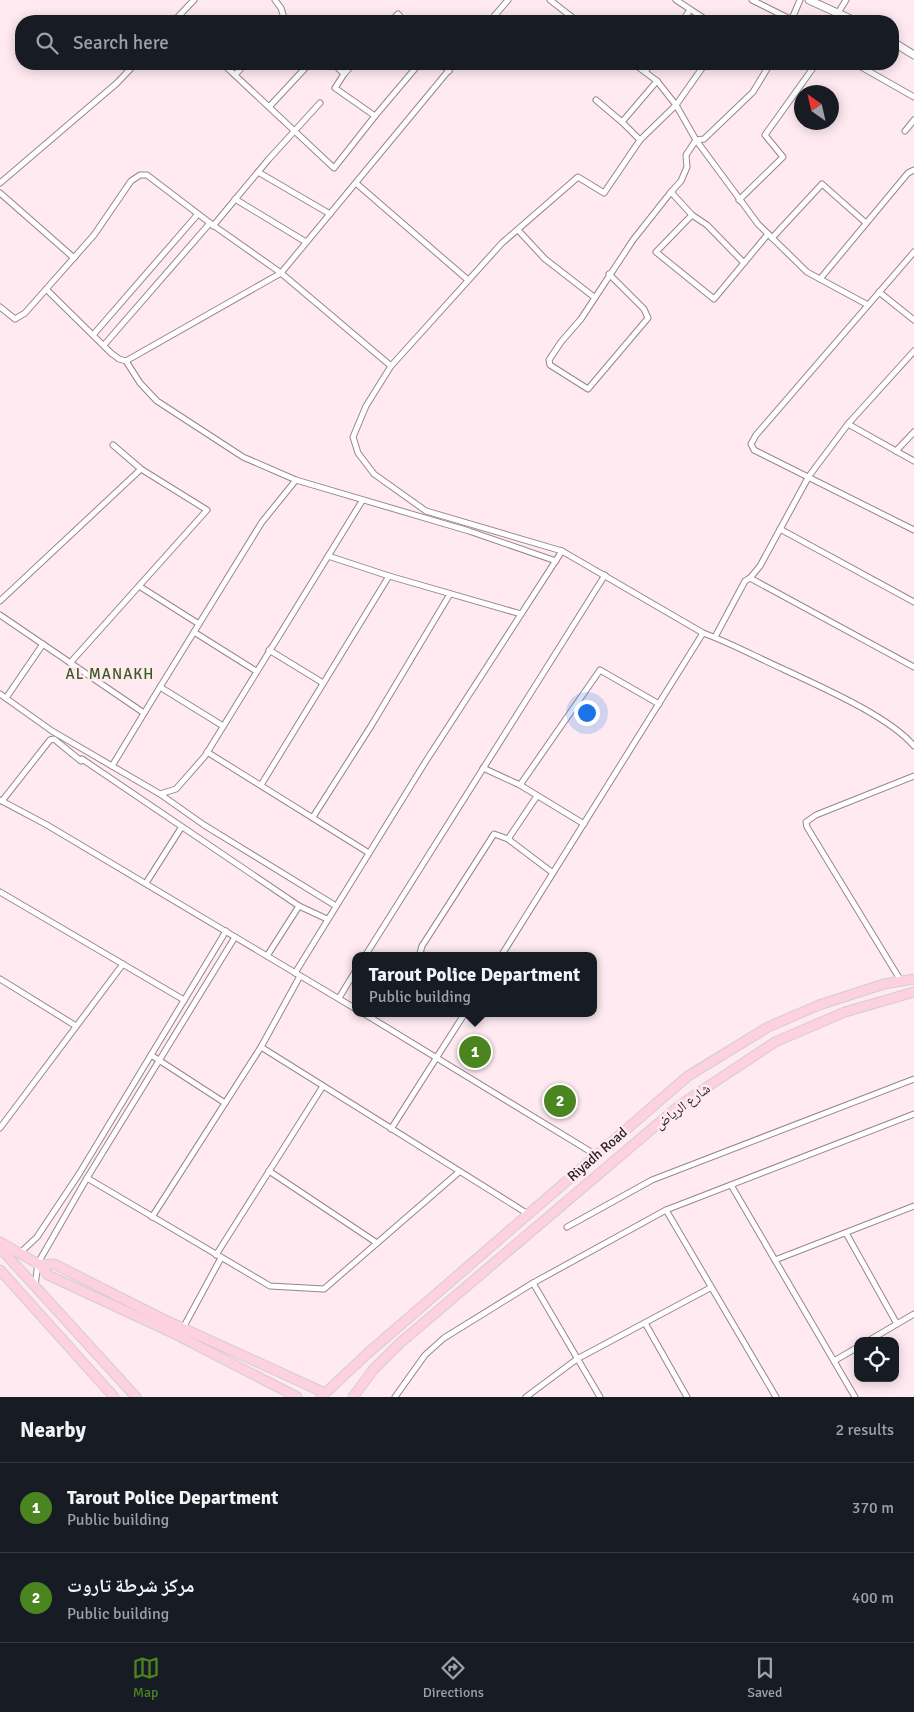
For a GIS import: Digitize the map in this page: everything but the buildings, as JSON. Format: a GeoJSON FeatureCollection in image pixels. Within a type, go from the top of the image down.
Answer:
{"type":"FeatureCollection","features":[{"type":"Feature","properties":{"kind":"main road","name":"Riyadh Road"},"geometry":{"type":"LineString","coordinates":[[323,1395],[688,1076],[768,1027],[819,1005],[884,984],[914,979]]}},
{"type":"Feature","properties":{"kind":"main road","name":"شارع الرياض"},"geometry":{"type":"LineString","coordinates":[[352,1397],[373,1370],[400,1343],[680,1105],[775,1042],[845,1012],[914,992]]}},
{"type":"Feature","properties":{"kind":"main road"},"geometry":{"type":"LineString","coordinates":[[0,1242],[39,1264],[48,1276],[177,1335],[297,1397]]}},
{"type":"Feature","properties":{"kind":"main road"},"geometry":{"type":"LineString","coordinates":[[0,1248],[136,1397]]}},
{"type":"Feature","properties":{"kind":"main road"},"geometry":{"type":"LineString","coordinates":[[39,1264],[54,1264],[323,1395]]}},
{"type":"Feature","properties":{"kind":"main road"},"geometry":{"type":"LineString","coordinates":[[0,1270],[114,1397]]}},
{"type":"Feature","properties":{"kind":"street"},"geometry":{"type":"LineString","coordinates":[[180,15],[194,0]]}},
{"type":"Feature","properties":{"kind":"street"},"geometry":{"type":"LineString","coordinates":[[276,0],[283,15]]}},
{"type":"Feature","properties":{"kind":"street"},"geometry":{"type":"LineString","coordinates":[[495,15],[508,0]]}},
{"type":"Feature","properties":{"kind":"street"},"geometry":{"type":"LineString","coordinates":[[550,0],[569,15]]}},
{"type":"Feature","properties":{"kind":"street"},"geometry":{"type":"LineString","coordinates":[[676,0],[698,15]]}},
{"type":"Feature","properties":{"kind":"street"},"geometry":{"type":"LineString","coordinates":[[752,0],[782,15]]}},
{"type":"Feature","properties":{"kind":"street"},"geometry":{"type":"LineString","coordinates":[[794,15],[800,0]]}},
{"type":"Feature","properties":{"kind":"street"},"geometry":{"type":"LineString","coordinates":[[809,0],[842,15]]}},
{"type":"Feature","properties":{"kind":"street"},"geometry":{"type":"LineString","coordinates":[[838,13],[846,0]]}},
{"type":"Feature","properties":{"kind":"street"},"geometry":{"type":"LineString","coordinates":[[686,15],[690,10]]}},
{"type":"Feature","properties":{"kind":"street"},"geometry":{"type":"LineString","coordinates":[[899,46],[914,55]]}},
{"type":"Feature","properties":{"kind":"street"},"geometry":{"type":"LineString","coordinates":[[0,183],[117,83],[129,70]]}},
{"type":"Feature","properties":{"kind":"street"},"geometry":{"type":"LineString","coordinates":[[230,70],[334,168],[414,70]]}},
{"type":"Feature","properties":{"kind":"street"},"geometry":{"type":"LineString","coordinates":[[235,75],[240,70]]}},
{"type":"Feature","properties":{"kind":"street"},"geometry":{"type":"LineString","coordinates":[[269,107],[303,70]]}},
{"type":"Feature","properties":{"kind":"street"},"geometry":{"type":"LineString","coordinates":[[340,70],[344,74]]}},
{"type":"Feature","properties":{"kind":"street"},"geometry":{"type":"LineString","coordinates":[[348,70],[335,88],[375,116]]}},
{"type":"Feature","properties":{"kind":"street"},"geometry":{"type":"LineString","coordinates":[[642,70],[656,80],[676,105],[696,140],[739,200],[770,236],[807,272],[868,305]]}},
{"type":"Feature","properties":{"kind":"street"},"geometry":{"type":"LineString","coordinates":[[701,70],[676,105],[640,140],[604,192],[578,177],[518,230],[468,280],[391,366],[366,406],[353,437],[358,453],[374,474],[426,511],[562,551],[605,574],[703,633],[836,695],[890,725],[914,746]]}},
{"type":"Feature","properties":{"kind":"street"},"geometry":{"type":"LineString","coordinates":[[696,140],[704,139],[753,92],[766,70]]}},
{"type":"Feature","properties":{"kind":"street"},"geometry":{"type":"LineString","coordinates":[[739,200],[783,157],[765,135],[812,70]]}},
{"type":"Feature","properties":{"kind":"street"},"geometry":{"type":"LineString","coordinates":[[867,70],[914,97]]}},
{"type":"Feature","properties":{"kind":"street"},"geometry":{"type":"LineString","coordinates":[[126,361],[281,273],[357,184],[449,71]]}},
{"type":"Feature","properties":{"kind":"street"},"geometry":{"type":"LineString","coordinates":[[622,122],[656,80]]}},
{"type":"Feature","properties":{"kind":"street"},"geometry":{"type":"LineString","coordinates":[[596,100],[640,140]]}},
{"type":"Feature","properties":{"kind":"street"},"geometry":{"type":"LineString","coordinates":[[104,345],[320,103]]}},
{"type":"Feature","properties":{"kind":"street"},"geometry":{"type":"LineString","coordinates":[[905,131],[914,120]]}},
{"type":"Feature","properties":{"kind":"street"},"geometry":{"type":"LineString","coordinates":[[609,274],[644,310],[648,318],[588,389],[550,365],[549,360],[594,297],[609,274],[633,240],[681,181],[687,167],[686,156],[696,140]]}},
{"type":"Feature","properties":{"kind":"street"},"geometry":{"type":"LineString","coordinates":[[820,279],[908,173],[914,170]]}},
{"type":"Feature","properties":{"kind":"street"},"geometry":{"type":"LineString","coordinates":[[258,172],[330,214]]}},
{"type":"Feature","properties":{"kind":"street"},"geometry":{"type":"LineString","coordinates":[[0,307],[15,319],[25,313],[94,235],[131,181],[140,175],[147,175],[211,225],[281,273],[391,366]]}},
{"type":"Feature","properties":{"kind":"street"},"geometry":{"type":"LineString","coordinates":[[357,184],[468,280]]}},
{"type":"Feature","properties":{"kind":"street"},"geometry":{"type":"LineString","coordinates":[[692,215],[656,252],[714,299],[744,263],[822,184],[866,223]]}},
{"type":"Feature","properties":{"kind":"street"},"geometry":{"type":"LineString","coordinates":[[671,192],[692,215],[706,225],[744,263]]}},
{"type":"Feature","properties":{"kind":"street"},"geometry":{"type":"LineString","coordinates":[[0,193],[74,258]]}},
{"type":"Feature","properties":{"kind":"street"},"geometry":{"type":"LineString","coordinates":[[235,199],[306,242]]}},
{"type":"Feature","properties":{"kind":"street"},"geometry":{"type":"LineString","coordinates":[[93,335],[198,214]]}},
{"type":"Feature","properties":{"kind":"street"},"geometry":{"type":"LineString","coordinates":[[518,230],[545,259],[594,297]]}},
{"type":"Feature","properties":{"kind":"street"},"geometry":{"type":"LineString","coordinates":[[914,252],[756,435],[751,444],[754,450],[914,530]]}},
{"type":"Feature","properties":{"kind":"street"},"geometry":{"type":"LineString","coordinates":[[46,289],[119,359],[126,361],[140,383],[157,401],[243,457],[296,480],[469,531],[556,561]]}},
{"type":"Feature","properties":{"kind":"street"},"geometry":{"type":"LineString","coordinates":[[880,292],[914,320]]}},
{"type":"Feature","properties":{"kind":"street"},"geometry":{"type":"LineString","coordinates":[[715,637],[745,581],[760,566],[809,476],[848,424],[914,351]]}},
{"type":"Feature","properties":{"kind":"street"},"geometry":{"type":"LineString","coordinates":[[848,424],[914,461]]}},
{"type":"Feature","properties":{"kind":"street"},"geometry":{"type":"LineString","coordinates":[[896,451],[914,432]]}},
{"type":"Feature","properties":{"kind":"street"},"geometry":{"type":"LineString","coordinates":[[70,663],[207,510],[141,468],[112,445]]}},
{"type":"Feature","properties":{"kind":"street"},"geometry":{"type":"LineString","coordinates":[[0,601],[141,468]]}},
{"type":"Feature","properties":{"kind":"street"},"geometry":{"type":"LineString","coordinates":[[112,766],[262,522],[296,480]]}},
{"type":"Feature","properties":{"kind":"street"},"geometry":{"type":"LineString","coordinates":[[160,794],[176,789],[207,752],[362,501]]}},
{"type":"Feature","properties":{"kind":"street"},"geometry":{"type":"LineString","coordinates":[[780,530],[914,602]]}},
{"type":"Feature","properties":{"kind":"street"},"geometry":{"type":"LineString","coordinates":[[152,1217],[261,1047],[327,919],[562,551]]}},
{"type":"Feature","properties":{"kind":"street"},"geometry":{"type":"LineString","coordinates":[[328,556],[389,576],[521,614]]}},
{"type":"Feature","properties":{"kind":"street"},"geometry":{"type":"LineString","coordinates":[[368,952],[605,574]]}},
{"type":"Feature","properties":{"kind":"street"},"geometry":{"type":"LineString","coordinates":[[261,784],[389,576]]}},
{"type":"Feature","properties":{"kind":"street"},"geometry":{"type":"LineString","coordinates":[[750,578],[913,664]]}},
{"type":"Feature","properties":{"kind":"street"},"geometry":{"type":"LineString","coordinates":[[139,586],[199,624]]}},
{"type":"Feature","properties":{"kind":"street"},"geometry":{"type":"LineString","coordinates":[[313,817],[372,726],[450,594]]}},
{"type":"Feature","properties":{"kind":"street"},"geometry":{"type":"LineString","coordinates":[[0,615],[144,713]]}},
{"type":"Feature","properties":{"kind":"street"},"geometry":{"type":"LineString","coordinates":[[194,632],[256,671]]}},
{"type":"Feature","properties":{"kind":"street"},"geometry":{"type":"LineString","coordinates":[[504,952],[703,633]]}},
{"type":"Feature","properties":{"kind":"street"},"geometry":{"type":"LineString","coordinates":[[6,698],[43,644]]}},
{"type":"Feature","properties":{"kind":"street"},"geometry":{"type":"LineString","coordinates":[[269,650],[323,683]]}},
{"type":"Feature","properties":{"kind":"street"},"geometry":{"type":"LineString","coordinates":[[520,785],[600,670],[659,704]]}},
{"type":"Feature","properties":{"kind":"street"},"geometry":{"type":"LineString","coordinates":[[160,687],[223,726]]}},
{"type":"Feature","properties":{"kind":"street"},"geometry":{"type":"LineString","coordinates":[[0,694],[52,731],[160,794],[204,825],[336,906]]}},
{"type":"Feature","properties":{"kind":"street"},"geometry":{"type":"LineString","coordinates":[[327,919],[299,906],[181,828],[82,759],[81,761],[54,739],[50,740],[1,801],[47,825],[352,1006]]}},
{"type":"Feature","properties":{"kind":"street"},"geometry":{"type":"LineString","coordinates":[[207,752],[369,853]]}},
{"type":"Feature","properties":{"kind":"street"},"geometry":{"type":"LineString","coordinates":[[483,768],[520,785],[584,824]]}},
{"type":"Feature","properties":{"kind":"street"},"geometry":{"type":"LineString","coordinates":[[901,981],[807,827],[806,822],[816,815],[914,776]]}},
{"type":"Feature","properties":{"kind":"street"},"geometry":{"type":"LineString","coordinates":[[508,839],[537,796]]}},
{"type":"Feature","properties":{"kind":"street"},"geometry":{"type":"LineString","coordinates":[[146,883],[181,828]]}},
{"type":"Feature","properties":{"kind":"street"},"geometry":{"type":"LineString","coordinates":[[420,952],[494,834],[508,839],[553,873]]}},
{"type":"Feature","properties":{"kind":"street"},"geometry":{"type":"LineString","coordinates":[[0,892],[184,1000]]}},
{"type":"Feature","properties":{"kind":"street"},"geometry":{"type":"LineString","coordinates":[[267,956],[299,906]]}},
{"type":"Feature","properties":{"kind":"street"},"geometry":{"type":"LineString","coordinates":[[20,1253],[37,1237],[79,1174],[226,931]]}},
{"type":"Feature","properties":{"kind":"street"},"geometry":{"type":"LineString","coordinates":[[36,1288],[35,1274],[39,1264],[87,1178],[234,937]]}},
{"type":"Feature","properties":{"kind":"street"},"geometry":{"type":"LineString","coordinates":[[0,1128],[123,964]]}},
{"type":"Feature","properties":{"kind":"street"},"geometry":{"type":"LineString","coordinates":[[339,998],[352,977]]}},
{"type":"Feature","properties":{"kind":"street"},"geometry":{"type":"LineString","coordinates":[[0,978],[76,1026]]}},
{"type":"Feature","properties":{"kind":"street"},"geometry":{"type":"LineString","coordinates":[[369,1017],[596,1155]]}},
{"type":"Feature","properties":{"kind":"street"},"geometry":{"type":"LineString","coordinates":[[391,1129],[462,1017]]}},
{"type":"Feature","properties":{"kind":"street"},"geometry":{"type":"LineString","coordinates":[[261,1047],[528,1214]]}},
{"type":"Feature","properties":{"kind":"street"},"geometry":{"type":"LineString","coordinates":[[151,1055],[225,1103]]}},
{"type":"Feature","properties":{"kind":"street"},"geometry":{"type":"LineString","coordinates":[[566,1227],[652,1180],[914,1079]]}},
{"type":"Feature","properties":{"kind":"street"},"geometry":{"type":"LineString","coordinates":[[183,1328],[219,1257],[269,1171],[323,1086]]}},
{"type":"Feature","properties":{"kind":"street"},"geometry":{"type":"LineString","coordinates":[[395,1397],[425,1355],[444,1338],[532,1282],[666,1210],[914,1114]]}},
{"type":"Feature","properties":{"kind":"street"},"geometry":{"type":"LineString","coordinates":[[269,1171],[377,1243]]}},
{"type":"Feature","properties":{"kind":"street"},"geometry":{"type":"LineString","coordinates":[[87,1178],[270,1286],[324,1289],[459,1172]]}},
{"type":"Feature","properties":{"kind":"street"},"geometry":{"type":"LineString","coordinates":[[731,1185],[855,1397]]}},
{"type":"Feature","properties":{"kind":"street"},"geometry":{"type":"LineString","coordinates":[[775,1260],[914,1207]]}},
{"type":"Feature","properties":{"kind":"street"},"geometry":{"type":"LineString","coordinates":[[666,1210],[774,1396]]}},
{"type":"Feature","properties":{"kind":"street"},"geometry":{"type":"LineString","coordinates":[[846,1233],[897,1324]]}},
{"type":"Feature","properties":{"kind":"street"},"geometry":{"type":"LineString","coordinates":[[532,1282],[600,1397]]}},
{"type":"Feature","properties":{"kind":"street"},"geometry":{"type":"LineString","coordinates":[[526,1397],[577,1358],[710,1288]]}},
{"type":"Feature","properties":{"kind":"street"},"geometry":{"type":"LineString","coordinates":[[875,1337],[914,1314]]}},
{"type":"Feature","properties":{"kind":"street"},"geometry":{"type":"LineString","coordinates":[[645,1322],[687,1397]]}},
{"type":"Feature","properties":{"kind":"street"},"geometry":{"type":"LineString","coordinates":[[834,1361],[854,1349]]}},
{"type":"Feature","properties":{"kind":"place","name":"Tarout Police Department"},"geometry":{"type":"Point","coordinates":[475,1052]}},
{"type":"Feature","properties":{"kind":"place","name":"مركز شرطة تاروت"},"geometry":{"type":"Point","coordinates":[560,1101]}},
{"type":"Feature","properties":{"kind":"district","name":"AL MANAKH"},"geometry":{"type":"Point","coordinates":[110,674]}}]}
